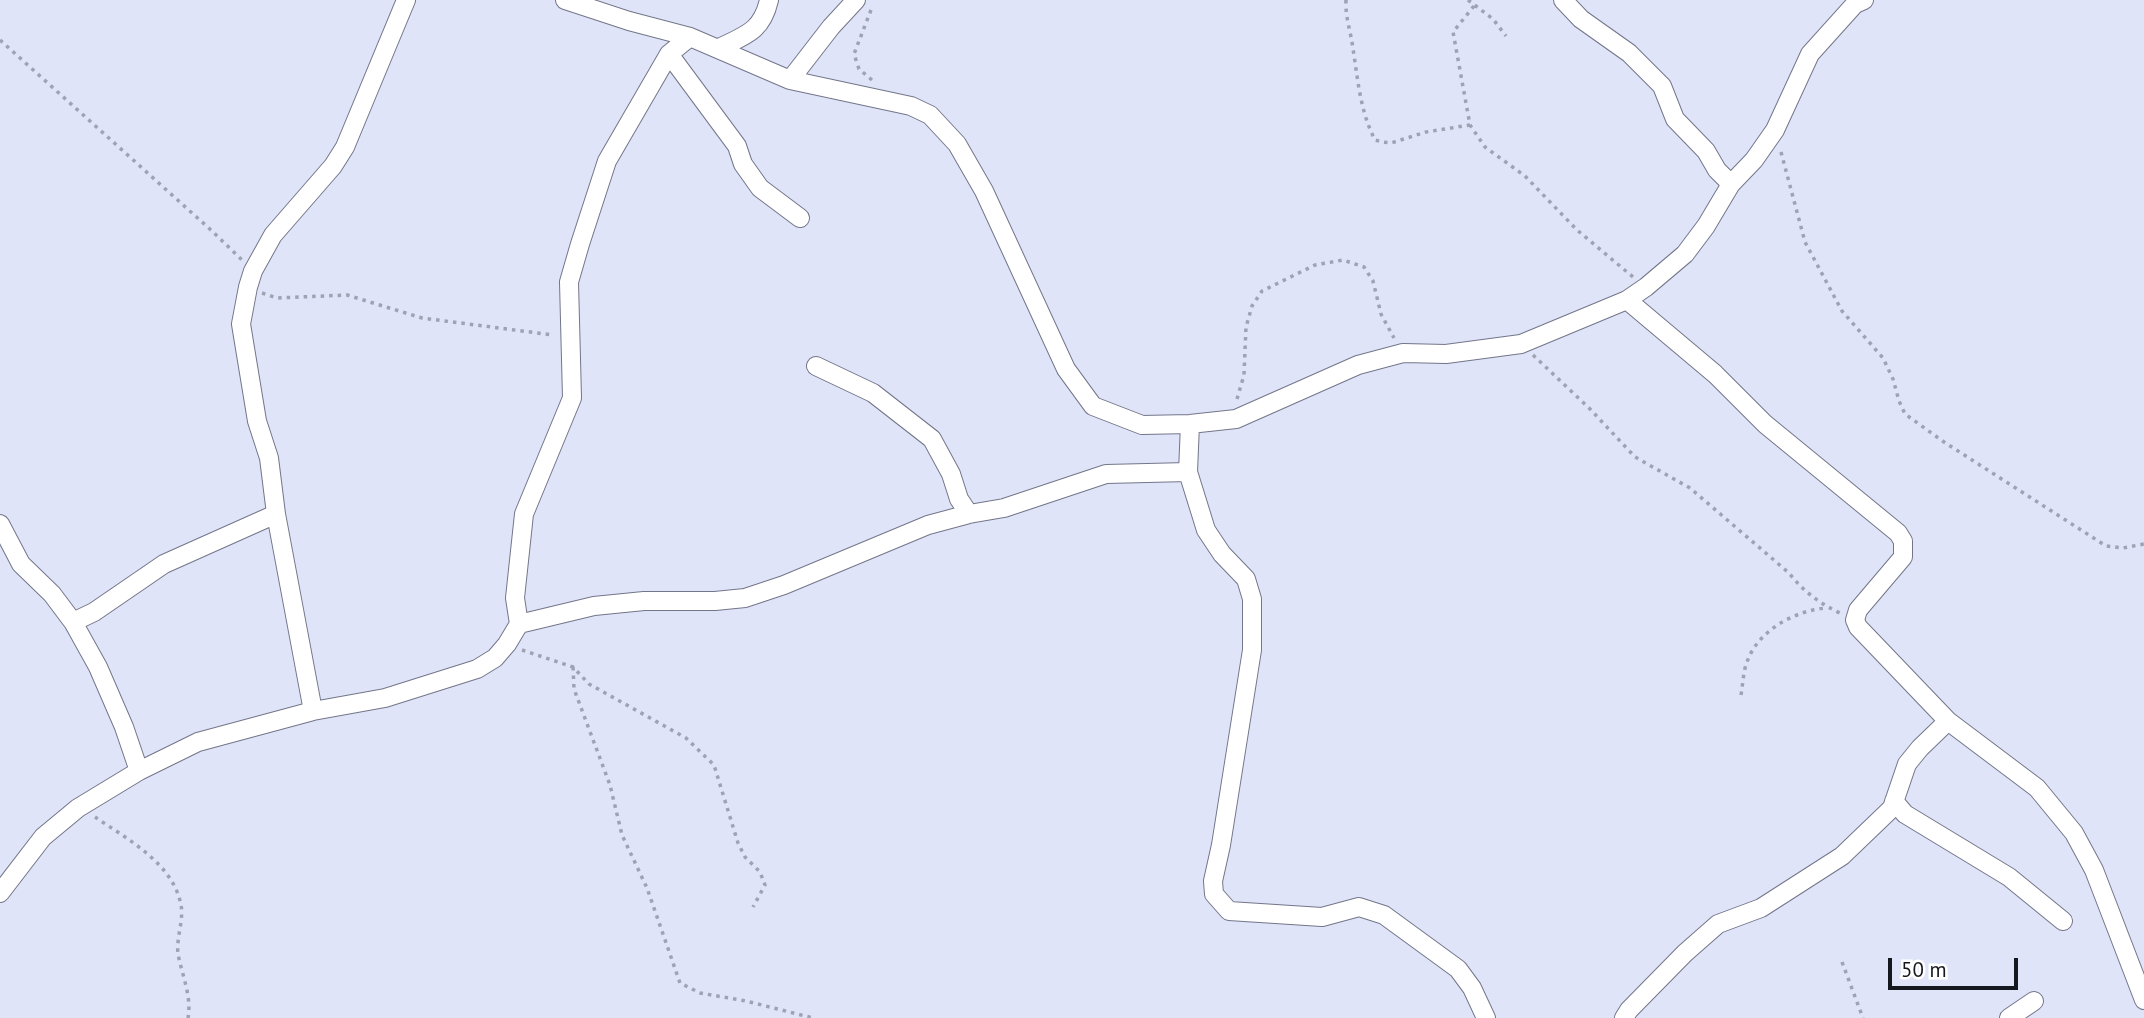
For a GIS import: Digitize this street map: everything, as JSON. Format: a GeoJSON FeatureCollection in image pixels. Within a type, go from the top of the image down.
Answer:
{"type":"FeatureCollection","features":[{"type":"Feature","properties":{"kind":"street"},"geometry":{"type":"LineString","coordinates":[[313,711],[276,514],[269,458],[257,421],[241,324],[251,279],[273,235],[333,166],[345,147],[406,0]]}},
{"type":"Feature","properties":{"kind":"street"},"geometry":{"type":"LineString","coordinates":[[565,0],[690,37],[790,80],[911,106],[930,115],[957,144],[984,191],[1066,369],[1093,406],[1142,425],[1236,419],[1358,365],[1402,353],[1446,354],[1521,344],[1627,300],[1685,254],[1706,226],[1731,184],[1754,160],[1775,130],[1810,54],[1856,1]]}},
{"type":"Feature","properties":{"kind":"street"},"geometry":{"type":"LineString","coordinates":[[719,48],[761,23],[766,16],[769,0]]}},
{"type":"Feature","properties":{"kind":"street"},"geometry":{"type":"LineString","coordinates":[[790,80],[831,27],[856,0]]}},
{"type":"Feature","properties":{"kind":"street"},"geometry":{"type":"LineString","coordinates":[[1563,0],[1581,19],[1629,53],[1662,86],[1675,119],[1706,151],[1717,170],[1731,184]]}},
{"type":"Feature","properties":{"kind":"street"},"geometry":{"type":"LineString","coordinates":[[0,893],[43,837],[78,808],[139,771],[198,742],[313,711],[384,698],[477,669],[495,658],[507,644],[519,624],[515,598],[524,514],[572,398],[569,282],[607,162],[669,54],[690,37]]}},
{"type":"Feature","properties":{"kind":"street"},"geometry":{"type":"LineString","coordinates":[[669,54],[737,146],[743,164],[760,188],[800,218]]}},
{"type":"Feature","properties":{"kind":"street"},"geometry":{"type":"LineString","coordinates":[[1627,300],[1715,374],[1765,424],[1898,533],[1903,541],[1903,557],[1858,610],[1855,620],[1858,627],[1948,721],[2037,788],[2074,833],[2094,870],[2144,1000]]}},
{"type":"Feature","properties":{"kind":"street"},"geometry":{"type":"LineString","coordinates":[[816,366],[873,393],[932,439],[951,474],[959,499],[969,514]]}},
{"type":"Feature","properties":{"kind":"street"},"geometry":{"type":"LineString","coordinates":[[1190,424],[1188,472],[1206,530],[1222,554],[1246,579],[1252,599],[1252,650],[1213,881],[1214,894],[1229,911],[1322,917],[1359,907],[1384,915],[1458,970],[1472,988],[1486,1018]]}},
{"type":"Feature","properties":{"kind":"street"},"geometry":{"type":"LineString","coordinates":[[519,624],[594,606],[644,601],[715,601],[745,598],[784,586],[928,525],[1004,508],[1106,474],[1188,472]]}},
{"type":"Feature","properties":{"kind":"street"},"geometry":{"type":"LineString","coordinates":[[73,622],[94,612],[164,564],[276,514]]}},
{"type":"Feature","properties":{"kind":"street"},"geometry":{"type":"LineString","coordinates":[[0,524],[21,564],[52,594],[73,622],[98,667],[124,727],[139,771]]}},
{"type":"Feature","properties":{"kind":"street"},"geometry":{"type":"LineString","coordinates":[[1624,1018],[1685,953],[1718,924],[1761,908],[1842,856],[1892,808],[1908,764],[1920,748],[1948,721]]}},
{"type":"Feature","properties":{"kind":"street"},"geometry":{"type":"LineString","coordinates":[[1894,802],[1905,814],[2009,877],[2063,921]]}},
{"type":"Feature","properties":{"kind":"street"},"geometry":{"type":"LineString","coordinates":[[2009,1018],[2034,1001]]}},
{"type":"Feature","properties":{"kind":"path"},"geometry":{"type":"LineString","coordinates":[[875,0],[854,54],[859,69],[878,86]]}},
{"type":"Feature","properties":{"kind":"path"},"geometry":{"type":"LineString","coordinates":[[1346,0],[1358,92],[1376,140],[1391,143],[1426,132],[1470,125]]}},
{"type":"Feature","properties":{"kind":"path"},"geometry":{"type":"LineString","coordinates":[[1468,0],[1493,19],[1506,36]]}},
{"type":"Feature","properties":{"kind":"path"},"geometry":{"type":"LineString","coordinates":[[1474,6],[1452,32],[1470,125],[1485,147],[1525,176],[1577,230],[1646,287]]}},
{"type":"Feature","properties":{"kind":"path"},"geometry":{"type":"LineString","coordinates":[[0,40],[212,231],[251,279],[277,298],[347,295],[422,318],[569,337]]}},
{"type":"Feature","properties":{"kind":"path"},"geometry":{"type":"LineString","coordinates":[[1775,130],[1805,242],[1842,311],[1883,358],[1905,414],[2106,546],[2123,548],[2144,544]]}},
{"type":"Feature","properties":{"kind":"path"},"geometry":{"type":"LineString","coordinates":[[1236,419],[1237,394],[1244,376],[1246,327],[1252,306],[1262,291],[1315,265],[1343,260],[1364,267],[1373,281],[1381,314],[1402,353]]}},
{"type":"Feature","properties":{"kind":"path"},"geometry":{"type":"LineString","coordinates":[[1521,344],[1590,409],[1635,457],[1690,488],[1789,573],[1802,590],[1829,608],[1855,620]]}},
{"type":"Feature","properties":{"kind":"path"},"geometry":{"type":"LineString","coordinates":[[1741,695],[1747,661],[1763,637],[1785,620],[1812,609],[1829,608]]}},
{"type":"Feature","properties":{"kind":"path"},"geometry":{"type":"LineString","coordinates":[[507,644],[573,667],[589,684],[686,738],[714,765],[738,843],[745,857],[760,872],[765,885],[753,907]]}},
{"type":"Feature","properties":{"kind":"path"},"geometry":{"type":"LineString","coordinates":[[573,667],[574,689],[610,785],[621,835],[647,888],[680,983],[700,993],[746,1001],[813,1018]]}},
{"type":"Feature","properties":{"kind":"path"},"geometry":{"type":"LineString","coordinates":[[78,808],[144,851],[171,879],[181,906],[177,950],[190,1007],[188,1018]]}},
{"type":"Feature","properties":{"kind":"path"},"geometry":{"type":"LineString","coordinates":[[1842,962],[1863,1018]]}}]}
